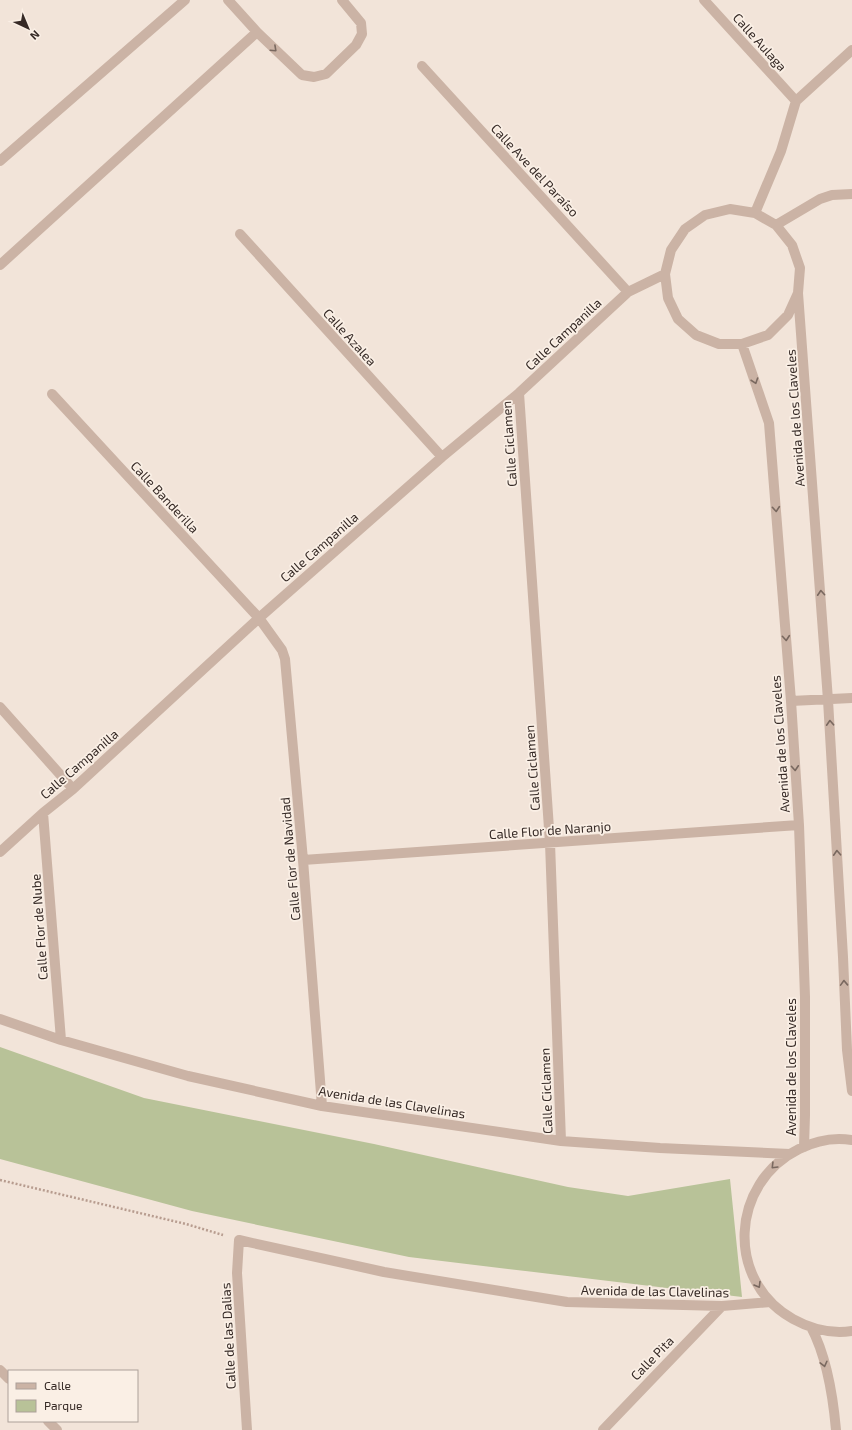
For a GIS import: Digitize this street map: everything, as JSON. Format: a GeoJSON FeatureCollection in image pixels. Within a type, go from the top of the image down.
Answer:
{"type":"FeatureCollection","features":[{"type":"Feature","properties":{"kind":"street"},"geometry":{"type":"LineString","coordinates":[[0,161],[185,0]]}},
{"type":"Feature","properties":{"kind":"street"},"geometry":{"type":"LineString","coordinates":[[228,0],[257,32],[302,75],[314,77],[326,74],[356,45],[362,34],[361,23],[342,0]]}},
{"type":"Feature","properties":{"kind":"street","name":"Calle Aulaga"},"geometry":{"type":"LineString","coordinates":[[704,0],[796,101]]}},
{"type":"Feature","properties":{"kind":"street"},"geometry":{"type":"LineString","coordinates":[[0,265],[257,32]]}},
{"type":"Feature","properties":{"kind":"street"},"geometry":{"type":"LineString","coordinates":[[755,213],[781,151],[796,101],[852,50]]}},
{"type":"Feature","properties":{"kind":"street","name":"Calle Ave del Paraíso"},"geometry":{"type":"LineString","coordinates":[[422,66],[628,292]]}},
{"type":"Feature","properties":{"kind":"street"},"geometry":{"type":"LineString","coordinates":[[776,225],[820,199],[832,195],[852,194]]}},
{"type":"Feature","properties":{"kind":"street"},"geometry":{"type":"LineString","coordinates":[[730,209],[755,213],[776,225],[792,244],[800,268],[798,293],[788,315],[768,335],[742,344],[719,344],[696,335],[678,319],[668,298],[665,274],[670,250],[685,229],[706,215],[730,209]]}},
{"type":"Feature","properties":{"kind":"street","name":"Calle Azalea"},"geometry":{"type":"LineString","coordinates":[[240,234],[442,457]]}},
{"type":"Feature","properties":{"kind":"street","name":"Calle Campanilla"},"geometry":{"type":"LineString","coordinates":[[0,852],[43,813],[73,789],[259,618],[442,457],[519,393],[628,292],[665,274]]}},
{"type":"Feature","properties":{"kind":"street","name":"Avenida de los Claveles"},"geometry":{"type":"LineString","coordinates":[[798,293],[848,956],[847,1050],[852,1091]]}},
{"type":"Feature","properties":{"kind":"street","name":"Avenida de los Claveles"},"geometry":{"type":"LineString","coordinates":[[742,344],[769,423],[791,701],[799,825],[805,997],[804,1146]]}},
{"type":"Feature","properties":{"kind":"street","name":"Calle Ciclamen"},"geometry":{"type":"LineString","coordinates":[[519,393],[550,843],[561,1141]]}},
{"type":"Feature","properties":{"kind":"street","name":"Calle Banderilla"},"geometry":{"type":"LineString","coordinates":[[52,394],[259,618]]}},
{"type":"Feature","properties":{"kind":"street","name":"Calle Flor de Navidad"},"geometry":{"type":"LineString","coordinates":[[259,618],[282,650],[285,659],[303,860],[322,1106]]}},
{"type":"Feature","properties":{"kind":"street"},"geometry":{"type":"LineString","coordinates":[[791,701],[852,698]]}},
{"type":"Feature","properties":{"kind":"street"},"geometry":{"type":"LineString","coordinates":[[0,707],[73,789]]}},
{"type":"Feature","properties":{"kind":"street","name":"Calle Flor de Nube"},"geometry":{"type":"LineString","coordinates":[[43,813],[61,1040]]}},
{"type":"Feature","properties":{"kind":"street","name":"Calle Flor de Naranjo"},"geometry":{"type":"LineString","coordinates":[[303,860],[799,825]]}},
{"type":"Feature","properties":{"kind":"street","name":"Avenida de las Clavelinas"},"geometry":{"type":"LineString","coordinates":[[0,1019],[61,1040],[188,1076],[322,1106],[561,1141],[660,1148],[790,1154]]}},
{"type":"Feature","properties":{"kind":"street"},"geometry":{"type":"LineString","coordinates":[[852,1140],[834,1139],[804,1146],[790,1154],[770,1170],[759,1184],[751,1200],[746,1218],[744,1236],[746,1254],[751,1272],[760,1288],[779,1310],[789,1317],[811,1327],[828,1331],[852,1331]]}},
{"type":"Feature","properties":{"kind":"street","name":"Avenida de las Clavelinas"},"geometry":{"type":"LineString","coordinates":[[239,1240],[384,1272],[567,1302],[722,1306],[771,1302]]}},
{"type":"Feature","properties":{"kind":"street","name":"Calle de las Dalias"},"geometry":{"type":"LineString","coordinates":[[239,1240],[237,1273],[247,1430]]}},
{"type":"Feature","properties":{"kind":"street","name":"Calle Pita"},"geometry":{"type":"LineString","coordinates":[[603,1430],[665,1363],[722,1306]]}},
{"type":"Feature","properties":{"kind":"street"},"geometry":{"type":"LineString","coordinates":[[811,1327],[819,1342],[833,1399],[836,1430]]}},
{"type":"Feature","properties":{"kind":"street"},"geometry":{"type":"LineString","coordinates":[[0,1370],[8,1379]]}},
{"type":"Feature","properties":{"kind":"street"},"geometry":{"type":"LineString","coordinates":[[49,1422],[57,1430]]}},
{"type":"Feature","properties":{"kind":"path"},"geometry":{"type":"LineString","coordinates":[[0,1180],[186,1224],[239,1240]]}},
{"type":"Feature","properties":{"kind":"green space"},"geometry":{"type":"Polygon","coordinates":[[[0,1047],[144,1098],[374,1144],[568,1187],[628,1196],[730,1179],[742,1297],[409,1257],[192,1211],[0,1159],[0,1047]]]}}]}
